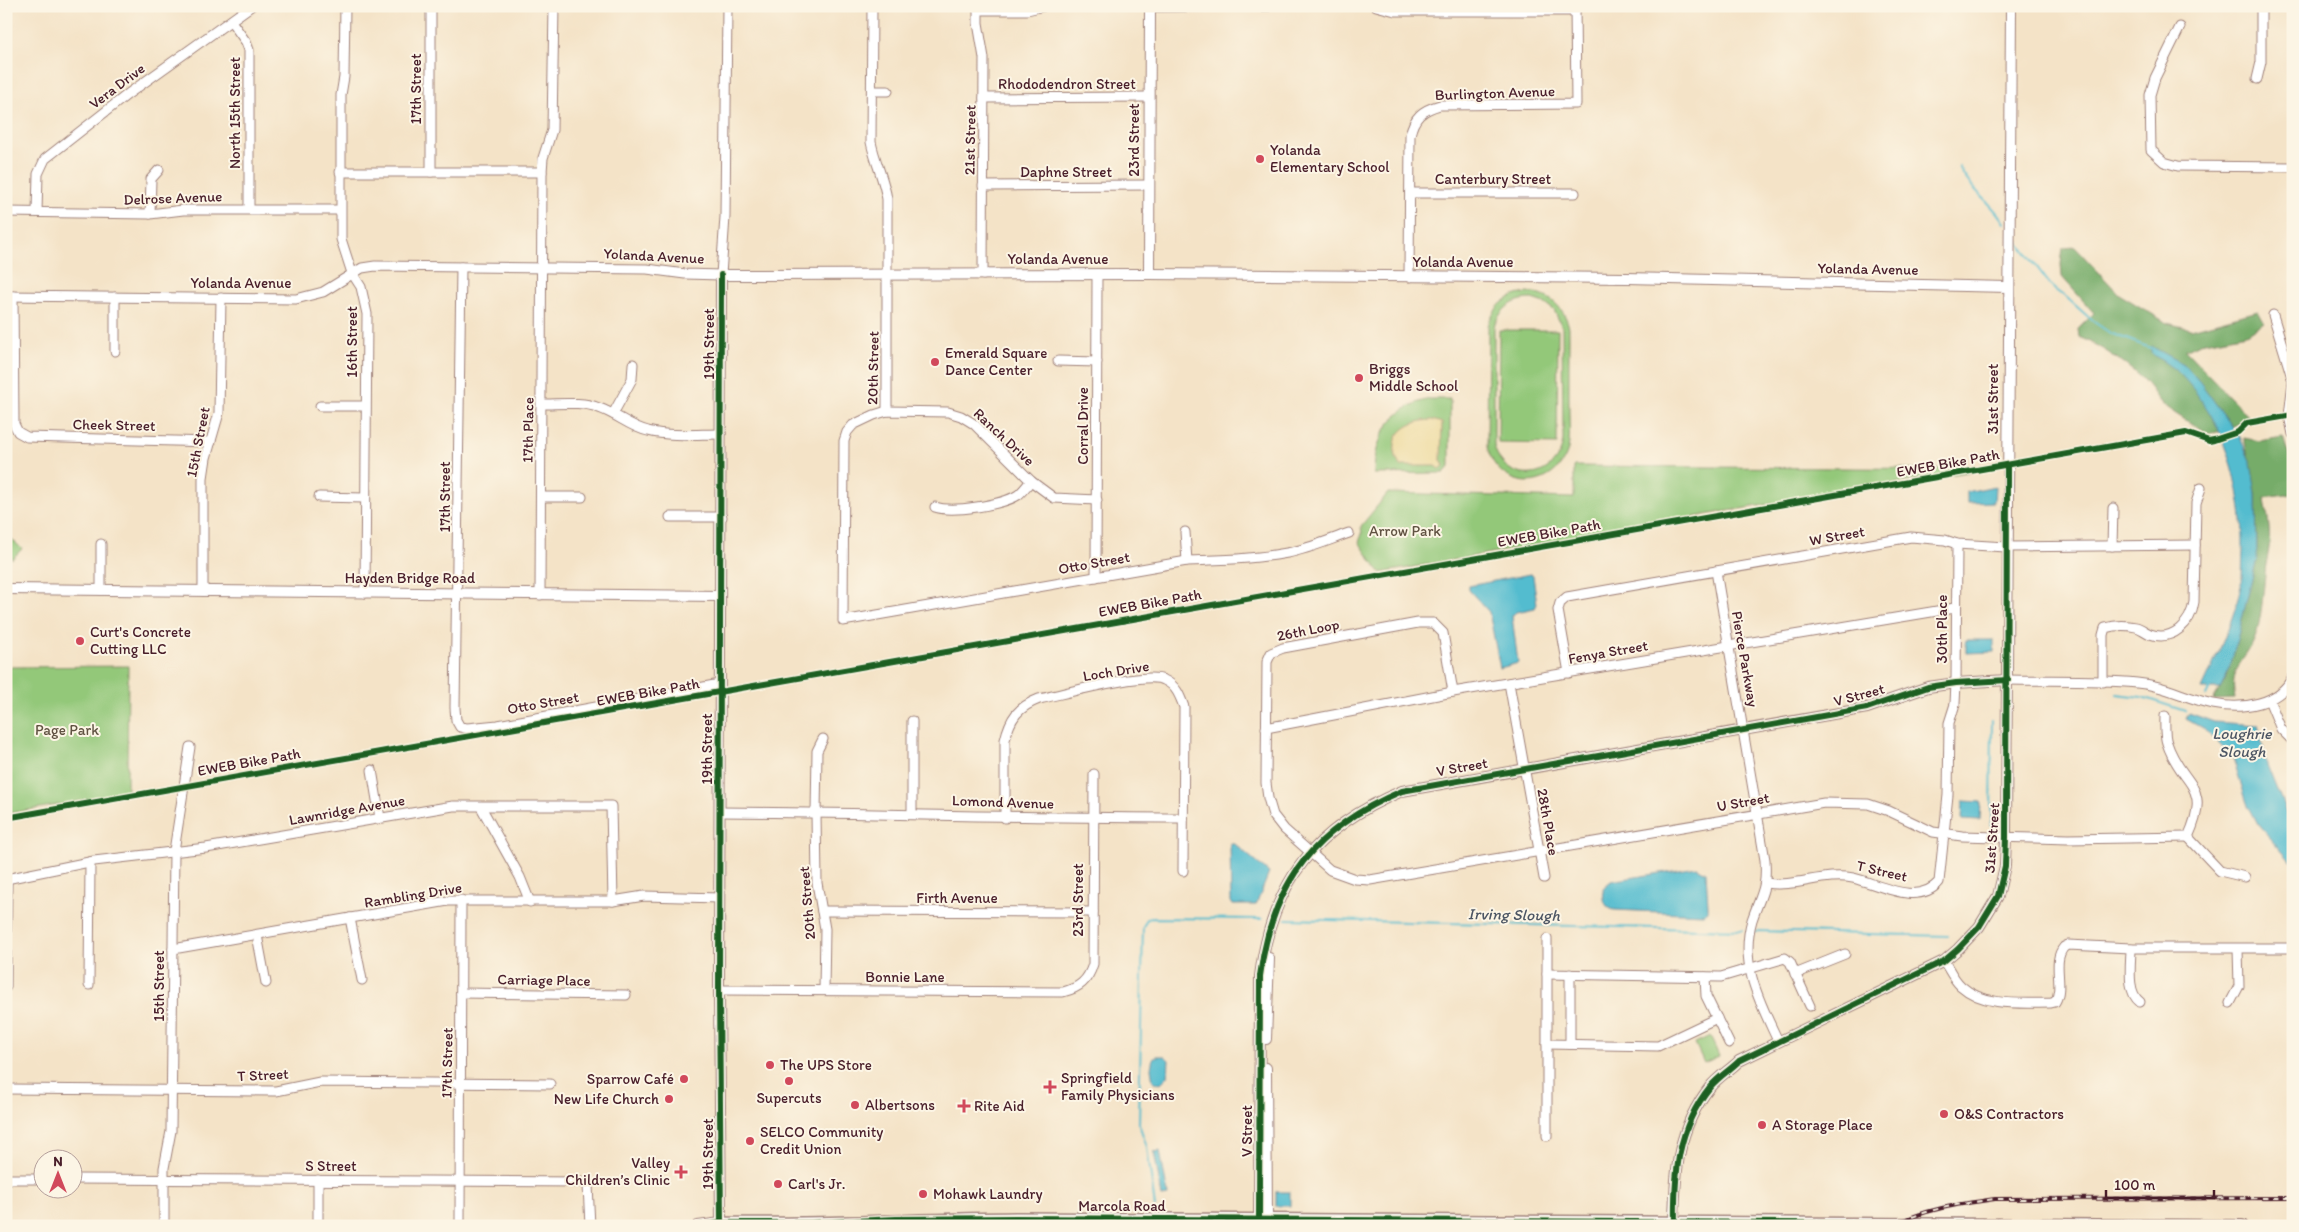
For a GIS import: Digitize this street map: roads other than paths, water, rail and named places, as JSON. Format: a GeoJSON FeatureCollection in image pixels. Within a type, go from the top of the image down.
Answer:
{"type":"FeatureCollection","features":[{"type":"Feature","properties":{"kind":"main road","name":"Marcola Road"},"geometry":{"type":"LineString","coordinates":[[721,1224],[811,1223],[896,1219],[1016,1222],[1263,1220],[2242,1226]]}},
{"type":"Feature","properties":{"kind":"street","name":"Vera Drive"},"geometry":{"type":"LineString","coordinates":[[37,212],[38,174],[45,159],[128,94],[251,6]]}},
{"type":"Feature","properties":{"kind":"street","name":"16th Street"},"geometry":{"type":"LineString","coordinates":[[345,6],[344,77],[341,95],[341,239],[352,273],[361,287],[367,314],[364,498],[366,593]]}},
{"type":"Feature","properties":{"kind":"street","name":"17th Street"},"geometry":{"type":"LineString","coordinates":[[431,6],[431,172]]}},
{"type":"Feature","properties":{"kind":"street","name":"17th Place"},"geometry":{"type":"LineString","coordinates":[[540,595],[542,172],[543,158],[552,130],[554,6]]}},
{"type":"Feature","properties":{"kind":"street","name":"19th Street"},"geometry":{"type":"LineString","coordinates":[[721,1224],[719,898],[722,517],[721,274],[725,217],[727,6]]}},
{"type":"Feature","properties":{"kind":"street","name":"20th Street"},"geometry":{"type":"LineString","coordinates":[[843,622],[844,441],[847,432],[853,425],[887,411],[888,199],[885,184],[874,159],[872,142],[872,6]]}},
{"type":"Feature","properties":{"kind":"street"},"geometry":{"type":"LineString","coordinates":[[978,8],[1027,10],[1044,6]]}},
{"type":"Feature","properties":{"kind":"street"},"geometry":{"type":"LineString","coordinates":[[1150,7],[1269,6]]}},
{"type":"Feature","properties":{"kind":"street"},"geometry":{"type":"LineString","coordinates":[[1376,6],[1395,11],[1407,9],[1575,9]]}},
{"type":"Feature","properties":{"kind":"street","name":"31st Street"},"geometry":{"type":"LineString","coordinates":[[1674,1224],[1677,1160],[1694,1112],[1711,1086],[1739,1062],[1944,961],[1973,935],[1998,896],[2005,866],[2006,837],[2008,680],[2006,546],[2011,6]]}},
{"type":"Feature","properties":{"kind":"street"},"geometry":{"type":"LineString","coordinates":[[2257,79],[2261,62],[2262,6]]}},
{"type":"Feature","properties":{"kind":"street","name":"23rd Street"},"geometry":{"type":"LineString","coordinates":[[1149,274],[1150,7]]}},
{"type":"Feature","properties":{"kind":"street","name":"21st Street"},"geometry":{"type":"LineString","coordinates":[[978,8],[984,58],[983,275]]}},
{"type":"Feature","properties":{"kind":"street","name":"Burlington Avenue"},"geometry":{"type":"LineString","coordinates":[[1410,193],[1410,135],[1412,124],[1417,116],[1428,108],[1440,105],[1576,104],[1575,9]]}},
{"type":"Feature","properties":{"kind":"street","name":"North 15th Street"},"geometry":{"type":"LineString","coordinates":[[231,21],[246,42],[249,50],[249,210]]}},
{"type":"Feature","properties":{"kind":"street"},"geometry":{"type":"LineString","coordinates":[[2180,27],[2150,95],[2151,150],[2164,162],[2178,166],[2293,167]]}},
{"type":"Feature","properties":{"kind":"street"},"geometry":{"type":"LineString","coordinates":[[872,91],[888,91]]}},
{"type":"Feature","properties":{"kind":"street","name":"Rhododendron Street"},"geometry":{"type":"LineString","coordinates":[[984,98],[1149,97]]}},
{"type":"Feature","properties":{"kind":"street"},"geometry":{"type":"LineString","coordinates":[[150,214],[151,179],[159,170]]}},
{"type":"Feature","properties":{"kind":"street"},"geometry":{"type":"LineString","coordinates":[[340,172],[542,172]]}},
{"type":"Feature","properties":{"kind":"street","name":"Daphne Street"},"geometry":{"type":"LineString","coordinates":[[983,186],[1149,185]]}},
{"type":"Feature","properties":{"kind":"street"},"geometry":{"type":"LineString","coordinates":[[1410,193],[1410,276]]}},
{"type":"Feature","properties":{"kind":"street","name":"Canterbury Street"},"geometry":{"type":"LineString","coordinates":[[1410,193],[1576,193]]}},
{"type":"Feature","properties":{"kind":"street","name":"Delrose Avenue"},"geometry":{"type":"LineString","coordinates":[[6,212],[150,214],[183,210],[340,210]]}},
{"type":"Feature","properties":{"kind":"street","name":"Yolanda Avenue"},"geometry":{"type":"LineString","coordinates":[[10,296],[296,299],[312,296],[333,286],[362,268],[375,266],[647,269],[685,274],[1149,274],[1634,278],[2008,287]]}},
{"type":"Feature","properties":{"kind":"street","name":"17th Street"},"geometry":{"type":"LineString","coordinates":[[460,727],[456,720],[455,708],[461,267]]}},
{"type":"Feature","properties":{"kind":"street","name":"Corral Drive"},"geometry":{"type":"LineString","coordinates":[[1096,577],[1097,274]]}},
{"type":"Feature","properties":{"kind":"street","name":"Cheek Street"},"geometry":{"type":"LineString","coordinates":[[10,296],[14,424],[18,432],[27,437],[211,442]]}},
{"type":"Feature","properties":{"kind":"street"},"geometry":{"type":"LineString","coordinates":[[115,297],[116,351]]}},
{"type":"Feature","properties":{"kind":"street","name":"15th Street"},"geometry":{"type":"LineString","coordinates":[[203,591],[204,478],[211,442],[220,413],[221,298]]}},
{"type":"Feature","properties":{"kind":"street"},"geometry":{"type":"LineString","coordinates":[[2273,315],[2289,353],[2293,381],[2289,416],[2293,434]]}},
{"type":"Feature","properties":{"kind":"street"},"geometry":{"type":"LineString","coordinates":[[1058,361],[1097,362]]}},
{"type":"Feature","properties":{"kind":"street"},"geometry":{"type":"LineString","coordinates":[[612,414],[632,379],[633,364]]}},
{"type":"Feature","properties":{"kind":"street"},"geometry":{"type":"LineString","coordinates":[[542,404],[589,405],[648,431],[721,434]]}},
{"type":"Feature","properties":{"kind":"street"},"geometry":{"type":"LineString","coordinates":[[320,406],[365,406]]}},
{"type":"Feature","properties":{"kind":"street","name":"Ranch Drive"},"geometry":{"type":"LineString","coordinates":[[887,411],[948,412],[961,416],[974,424],[1031,481],[1054,498],[1097,500]]}},
{"type":"Feature","properties":{"kind":"street"},"geometry":{"type":"LineString","coordinates":[[934,507],[951,510],[1004,501],[1018,495],[1031,481]]}},
{"type":"Feature","properties":{"kind":"street"},"geometry":{"type":"LineString","coordinates":[[2103,682],[2103,635],[2105,628],[2138,627],[2151,634],[2161,635],[2175,632],[2189,620],[2194,602],[2196,502],[2201,488]]}},
{"type":"Feature","properties":{"kind":"street"},"geometry":{"type":"LineString","coordinates":[[319,497],[364,498]]}},
{"type":"Feature","properties":{"kind":"street"},"geometry":{"type":"LineString","coordinates":[[541,497],[582,497]]}},
{"type":"Feature","properties":{"kind":"street"},"geometry":{"type":"LineString","coordinates":[[2112,546],[2113,508]]}},
{"type":"Feature","properties":{"kind":"street"},"geometry":{"type":"LineString","coordinates":[[670,517],[722,517]]}},
{"type":"Feature","properties":{"kind":"street"},"geometry":{"type":"LineString","coordinates":[[1185,532],[1187,561]]}},
{"type":"Feature","properties":{"kind":"street","name":"Otto Street"},"geometry":{"type":"LineString","coordinates":[[843,622],[1187,561],[1241,559],[1288,553],[1349,533]]}},
{"type":"Feature","properties":{"kind":"street","name":"W Street"},"geometry":{"type":"LineString","coordinates":[[1569,673],[1559,623],[1558,606],[1561,600],[1567,597],[1911,537],[1945,540],[1957,544],[2006,546],[2195,545]]}},
{"type":"Feature","properties":{"kind":"street"},"geometry":{"type":"LineString","coordinates":[[101,590],[102,544]]}},
{"type":"Feature","properties":{"kind":"street","name":"30th Place"},"geometry":{"type":"LineString","coordinates":[[1945,833],[1949,723],[1955,704],[1956,683],[1955,608],[1957,544]]}},
{"type":"Feature","properties":{"kind":"street","name":"Pierce Parkway"},"geometry":{"type":"LineString","coordinates":[[1716,571],[1744,731],[1766,884],[1750,932],[1749,970],[1756,994],[1778,1042]]}},
{"type":"Feature","properties":{"kind":"street","name":"Hayden Bridge Road"},"geometry":{"type":"LineString","coordinates":[[6,589],[720,596]]}},
{"type":"Feature","properties":{"kind":"street","name":"Fenya Street"},"geometry":{"type":"LineString","coordinates":[[1266,728],[1453,692],[1955,608]]}},
{"type":"Feature","properties":{"kind":"street","name":"26th Loop"},"geometry":{"type":"LineString","coordinates":[[1310,853],[1284,829],[1269,804],[1266,783],[1266,728],[1267,658],[1271,653],[1283,648],[1433,623],[1443,633],[1453,692]]}},
{"type":"Feature","properties":{"kind":"street"},"geometry":{"type":"LineString","coordinates":[[2293,676],[2289,684],[2269,700],[2282,729],[2293,741]]}},
{"type":"Feature","properties":{"kind":"street","name":"Loch Drive"},"geometry":{"type":"LineString","coordinates":[[1005,818],[1005,740],[1014,714],[1025,704],[1038,698],[1154,677],[1172,684],[1180,694],[1184,707],[1183,871]]}},
{"type":"Feature","properties":{"kind":"street","name":"V Street"},"geometry":{"type":"LineString","coordinates":[[1263,1220],[1260,976],[1268,937],[1279,904],[1298,869],[1310,853],[1331,831],[1370,804],[1402,791],[1867,708],[1928,687],[1956,683],[2008,680],[2154,684],[2215,705],[2252,705],[2269,700]]}},
{"type":"Feature","properties":{"kind":"street","name":"28th Place"},"geometry":{"type":"LineString","coordinates":[[1510,683],[1544,878]]}},
{"type":"Feature","properties":{"kind":"street","name":"Otto Street"},"geometry":{"type":"LineString","coordinates":[[460,727],[498,725],[720,684]]}},
{"type":"Feature","properties":{"kind":"street"},"geometry":{"type":"LineString","coordinates":[[2164,716],[2166,742],[2175,760],[2196,790],[2198,801],[2188,837],[2220,871],[2245,876]]}},
{"type":"Feature","properties":{"kind":"street"},"geometry":{"type":"LineString","coordinates":[[912,721],[912,814]]}},
{"type":"Feature","properties":{"kind":"street"},"geometry":{"type":"LineString","coordinates":[[816,813],[817,751],[824,739]]}},
{"type":"Feature","properties":{"kind":"street","name":"15th Street"},"geometry":{"type":"LineString","coordinates":[[164,1226],[164,1179],[171,1131],[174,851],[190,747]]}},
{"type":"Feature","properties":{"kind":"street"},"geometry":{"type":"LineString","coordinates":[[372,770],[380,818]]}},
{"type":"Feature","properties":{"kind":"street"},"geometry":{"type":"LineString","coordinates":[[1094,774],[1094,818]]}},
{"type":"Feature","properties":{"kind":"street","name":"U Street"},"geometry":{"type":"LineString","coordinates":[[1310,853],[1335,872],[1355,879],[1370,880],[1824,803],[1861,804],[1889,811],[1933,832],[1971,837],[2116,839],[2188,837]]}},
{"type":"Feature","properties":{"kind":"street","name":"Lawnridge Avenue"},"geometry":{"type":"LineString","coordinates":[[7,879],[90,862],[206,848],[453,806],[612,806],[614,901]]}},
{"type":"Feature","properties":{"kind":"street"},"geometry":{"type":"LineString","coordinates":[[481,807],[520,877],[530,902]]}},
{"type":"Feature","properties":{"kind":"street","name":"Lomond Avenue"},"geometry":{"type":"LineString","coordinates":[[720,812],[912,814],[1005,818],[1182,818]]}},
{"type":"Feature","properties":{"kind":"street","name":"20th Street"},"geometry":{"type":"LineString","coordinates":[[816,813],[817,884],[825,929],[824,990]]}},
{"type":"Feature","properties":{"kind":"street","name":"23rd Street"},"geometry":{"type":"LineString","coordinates":[[1086,980],[1093,964],[1094,818]]}},
{"type":"Feature","properties":{"kind":"street","name":"T Street"},"geometry":{"type":"LineString","coordinates":[[1766,884],[1789,885],[1835,877],[1851,877],[1885,890],[1926,893],[1932,890],[1939,882],[1945,833]]}},
{"type":"Feature","properties":{"kind":"street"},"geometry":{"type":"LineString","coordinates":[[89,985],[90,862]]}},
{"type":"Feature","properties":{"kind":"street"},"geometry":{"type":"LineString","coordinates":[[6,986],[7,879]]}},
{"type":"Feature","properties":{"kind":"street","name":"Rambling Drive"},"geometry":{"type":"LineString","coordinates":[[173,949],[461,900],[530,902],[614,901],[644,896],[719,898]]}},
{"type":"Feature","properties":{"kind":"street","name":"17th Street"},"geometry":{"type":"LineString","coordinates":[[460,1226],[461,900]]}},
{"type":"Feature","properties":{"kind":"street","name":"Firth Avenue"},"geometry":{"type":"LineString","coordinates":[[822,911],[1093,912]]}},
{"type":"Feature","properties":{"kind":"street"},"geometry":{"type":"LineString","coordinates":[[350,918],[362,980]]}},
{"type":"Feature","properties":{"kind":"street"},"geometry":{"type":"LineString","coordinates":[[257,935],[266,983]]}},
{"type":"Feature","properties":{"kind":"street"},"geometry":{"type":"LineString","coordinates":[[1547,939],[1547,1136]]}},
{"type":"Feature","properties":{"kind":"street"},"geometry":{"type":"LineString","coordinates":[[1944,961],[1960,986],[1976,996],[1998,1002],[2051,1003],[2055,1002],[2058,994],[2058,956],[2064,947],[2068,945],[2131,948],[2293,948]]}},
{"type":"Feature","properties":{"kind":"street"},"geometry":{"type":"LineString","coordinates":[[2131,948],[2132,988],[2133,994],[2140,1002]]}},
{"type":"Feature","properties":{"kind":"street"},"geometry":{"type":"LineString","coordinates":[[2230,1002],[2239,986],[2238,949]]}},
{"type":"Feature","properties":{"kind":"street"},"geometry":{"type":"LineString","coordinates":[[1795,974],[1845,954]]}},
{"type":"Feature","properties":{"kind":"street"},"geometry":{"type":"LineString","coordinates":[[1547,974],[1721,977],[1785,958],[1790,962],[1810,1006]]}},
{"type":"Feature","properties":{"kind":"street"},"geometry":{"type":"LineString","coordinates":[[1570,974],[1570,1044]]}},
{"type":"Feature","properties":{"kind":"street"},"geometry":{"type":"LineString","coordinates":[[1705,977],[1706,996],[1729,1042]]}},
{"type":"Feature","properties":{"kind":"street","name":"Bonnie Lane"},"geometry":{"type":"LineString","coordinates":[[719,990],[1062,992],[1080,986],[1086,980]]}},
{"type":"Feature","properties":{"kind":"street","name":"Carriage Place"},"geometry":{"type":"LineString","coordinates":[[461,993],[626,995]]}},
{"type":"Feature","properties":{"kind":"street"},"geometry":{"type":"LineString","coordinates":[[1547,1044],[1658,1046],[1717,1018]]}},
{"type":"Feature","properties":{"kind":"street","name":"T Street"},"geometry":{"type":"LineString","coordinates":[[6,1089],[276,1091],[320,1082],[550,1084]]}},
{"type":"Feature","properties":{"kind":"street"},"geometry":{"type":"LineString","coordinates":[[6,1179],[32,1179]]}},
{"type":"Feature","properties":{"kind":"street","name":"S Street"},"geometry":{"type":"LineString","coordinates":[[82,1179],[582,1182],[588,1185],[590,1226]]}},
{"type":"Feature","properties":{"kind":"street"},"geometry":{"type":"LineString","coordinates":[[318,1180],[318,1226]]}},
{"type":"Feature","properties":{"kind":"street"},"geometry":{"type":"LineString","coordinates":[[698,1226],[721,1224]]}},
{"type":"Feature","properties":{"kind":"water","name":"Loughrie Slough"},"geometry":{"type":"Polygon","coordinates":[[[2151,346],[2184,364],[2200,382],[2240,437],[2251,463],[2256,493],[2257,559],[2230,668],[2220,689],[2202,689],[2230,624],[2241,585],[2242,527],[2236,479],[2220,433],[2209,412],[2179,373],[2151,353],[2151,346]]]}},
{"type":"Feature","properties":{"kind":"water"},"geometry":{"type":"Polygon","coordinates":[[[1995,486],[1994,502],[1967,503],[1967,492],[1995,486]]]}},
{"type":"Feature","properties":{"kind":"water"},"geometry":{"type":"Polygon","coordinates":[[[1530,574],[1533,576],[1537,604],[1535,608],[1516,612],[1512,616],[1518,663],[1500,668],[1489,612],[1469,590],[1469,586],[1530,574]]]}},
{"type":"Feature","properties":{"kind":"water"},"geometry":{"type":"Polygon","coordinates":[[[1966,640],[1994,640],[1994,652],[1966,653],[1966,640]]]}},
{"type":"Feature","properties":{"kind":"water","name":"Loughrie Slough"},"geometry":{"type":"Polygon","coordinates":[[[2189,713],[2214,722],[2258,725],[2267,765],[2293,830],[2293,864],[2258,824],[2247,803],[2233,758],[2204,729],[2186,719],[2189,713]]]}},
{"type":"Feature","properties":{"kind":"water"},"geometry":{"type":"Polygon","coordinates":[[[1963,801],[1981,802],[1980,820],[1962,819],[1963,801]]]}},
{"type":"Feature","properties":{"kind":"water"},"geometry":{"type":"Polygon","coordinates":[[[1230,844],[1235,844],[1269,873],[1256,905],[1233,905],[1231,902],[1230,844]]]}},
{"type":"Feature","properties":{"kind":"water"},"geometry":{"type":"Polygon","coordinates":[[[1697,867],[1706,872],[1708,911],[1704,914],[1615,910],[1606,905],[1603,888],[1611,881],[1697,867]]]}},
{"type":"Feature","properties":{"kind":"water"},"geometry":{"type":"Polygon","coordinates":[[[1165,1056],[1169,1060],[1168,1076],[1160,1084],[1153,1081],[1151,1068],[1153,1058],[1165,1056]]]}},
{"type":"Feature","properties":{"kind":"water"},"geometry":{"type":"Polygon","coordinates":[[[1160,1151],[1168,1196],[1162,1197],[1154,1152],[1160,1151]]]}},
{"type":"Feature","properties":{"kind":"water"},"geometry":{"type":"Polygon","coordinates":[[[1276,1192],[1290,1192],[1290,1206],[1276,1206],[1276,1192]]]}},
{"type":"Feature","properties":{"kind":"waterway"},"geometry":{"type":"LineString","coordinates":[[1959,167],[1969,183],[1993,208],[2004,223]]}},
{"type":"Feature","properties":{"kind":"waterway"},"geometry":{"type":"LineString","coordinates":[[2014,237],[2052,287],[2094,322],[2110,333],[2153,349]]}},
{"type":"Feature","properties":{"kind":"waterway"},"geometry":{"type":"LineString","coordinates":[[2206,696],[2210,688]]}},
{"type":"Feature","properties":{"kind":"waterway"},"geometry":{"type":"LineString","coordinates":[[2117,694],[2142,697],[2185,711]]}},
{"type":"Feature","properties":{"kind":"waterway"},"geometry":{"type":"LineString","coordinates":[[1991,825],[1992,721]]}},
{"type":"Feature","properties":{"kind":"waterway"},"geometry":{"type":"LineString","coordinates":[[1155,1207],[1147,1147],[1139,1124],[1143,927],[1147,919],[1152,918],[1262,919]]}},
{"type":"Feature","properties":{"kind":"waterway","name":"Irving Slough"},"geometry":{"type":"LineString","coordinates":[[1286,919],[1742,930]]}},
{"type":"Feature","properties":{"kind":"waterway","name":"Irving Slough"},"geometry":{"type":"LineString","coordinates":[[1756,931],[1948,936]]}},
{"type":"Feature","properties":{"kind":"railway"},"geometry":{"type":"LineString","coordinates":[[1892,1226],[1929,1211],[1995,1199],[2293,1198]]}},
{"type":"Feature","properties":{"kind":"place","name":"Yolanda Elementary School"},"geometry":{"type":"Point","coordinates":[1260,159]}},
{"type":"Feature","properties":{"kind":"place","name":"Emerald Square Dance Center"},"geometry":{"type":"Point","coordinates":[935,362]}},
{"type":"Feature","properties":{"kind":"place","name":"Briggs Middle School"},"geometry":{"type":"Point","coordinates":[1359,378]}},
{"type":"Feature","properties":{"kind":"place","name":"Curt's Concrete Cutting LLC"},"geometry":{"type":"Point","coordinates":[80,641]}},
{"type":"Feature","properties":{"kind":"place","name":"The UPS Store"},"geometry":{"type":"Point","coordinates":[770,1065]}},
{"type":"Feature","properties":{"kind":"place","name":"Sparrow Café"},"geometry":{"type":"Point","coordinates":[684,1079]}},
{"type":"Feature","properties":{"kind":"place","name":"Supercuts"},"geometry":{"type":"Point","coordinates":[789,1081]}},
{"type":"Feature","properties":{"kind":"place","name":"Springfield Family Physicians"},"geometry":{"type":"Point","coordinates":[1050,1087]}},
{"type":"Feature","properties":{"kind":"place","name":"New Life Church"},"geometry":{"type":"Point","coordinates":[669,1099]}},
{"type":"Feature","properties":{"kind":"place","name":"Albertsons"},"geometry":{"type":"Point","coordinates":[855,1105]}},
{"type":"Feature","properties":{"kind":"place","name":"Rite Aid"},"geometry":{"type":"Point","coordinates":[964,1106]}},
{"type":"Feature","properties":{"kind":"place","name":"O&S Contractors"},"geometry":{"type":"Point","coordinates":[1944,1114]}},
{"type":"Feature","properties":{"kind":"place","name":"A Storage Place"},"geometry":{"type":"Point","coordinates":[1762,1125]}},
{"type":"Feature","properties":{"kind":"place","name":"SELCO Community Credit Union"},"geometry":{"type":"Point","coordinates":[750,1141]}},
{"type":"Feature","properties":{"kind":"place","name":"Valley Children’s Clinic"},"geometry":{"type":"Point","coordinates":[681,1172]}},
{"type":"Feature","properties":{"kind":"place","name":"Carl's Jr."},"geometry":{"type":"Point","coordinates":[778,1184]}},
{"type":"Feature","properties":{"kind":"place","name":"Mohawk Laundry"},"geometry":{"type":"Point","coordinates":[923,1194]}},
{"type":"Feature","properties":{"kind":"park label","name":"Arrow Park"},"geometry":{"type":"Point","coordinates":[1405,531]}},
{"type":"Feature","properties":{"kind":"park label","name":"Page Park"},"geometry":{"type":"Point","coordinates":[67,730]}}]}
